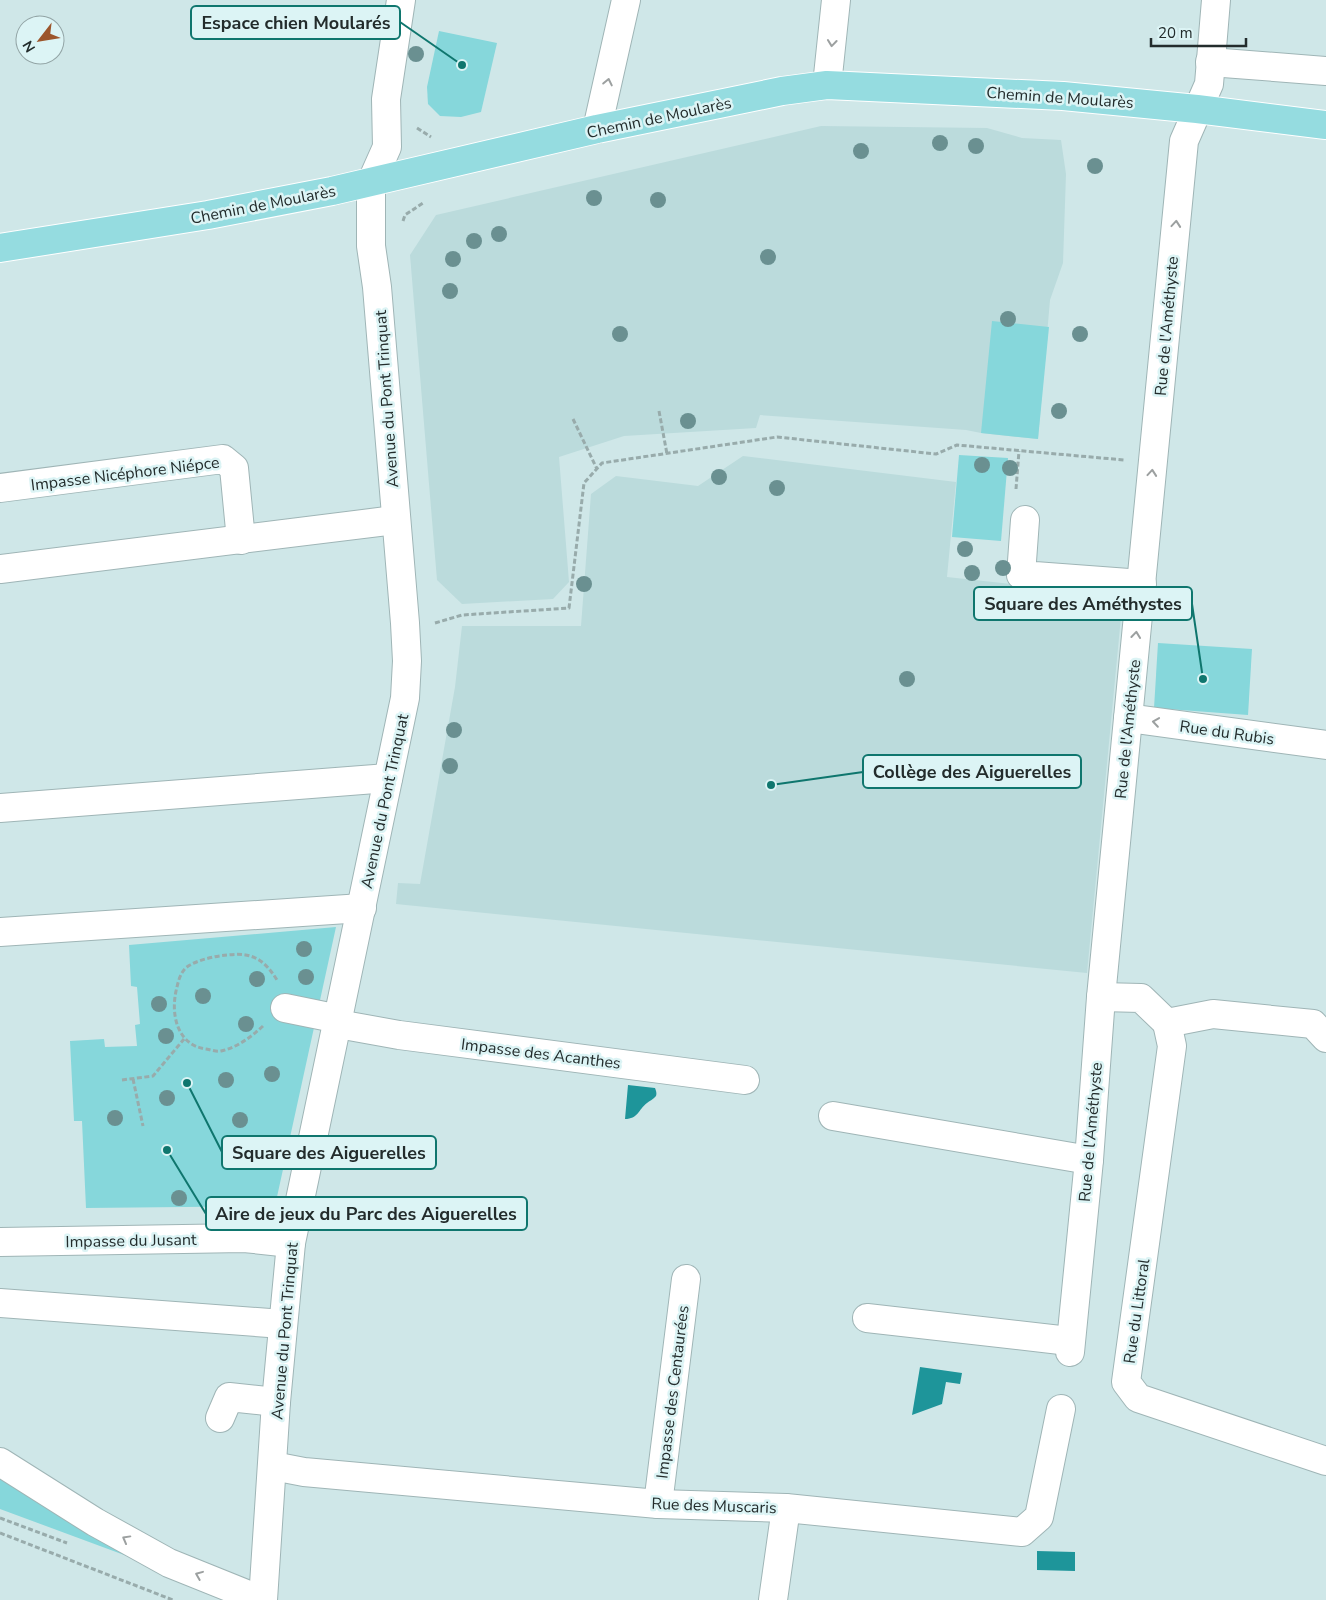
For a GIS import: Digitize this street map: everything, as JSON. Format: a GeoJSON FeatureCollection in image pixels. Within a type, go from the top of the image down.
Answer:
{"type":"FeatureCollection","features":[{"type":"Feature","properties":{"kind":"main road","name":"Chemin de Moularès"},"geometry":{"type":"LineString","coordinates":[[0,248],[208,215],[371,183],[597,129],[782,91],[827,86],[1030,93],[1197,108],[1326,124]]}},
{"type":"Feature","properties":{"kind":"street","name":"Avenue du Pont Trinquat"},"geometry":{"type":"LineString","coordinates":[[262,1600],[273,1466],[276,1402],[291,1243],[405,698],[405,632],[372,246],[371,183],[387,147],[386,99],[401,0]]}},
{"type":"Feature","properties":{"kind":"street"},"geometry":{"type":"LineString","coordinates":[[597,129],[626,0]]}},
{"type":"Feature","properties":{"kind":"street"},"geometry":{"type":"LineString","coordinates":[[827,86],[836,0]]}},
{"type":"Feature","properties":{"kind":"street","name":"Rue de l'Améthyste"},"geometry":{"type":"LineString","coordinates":[[867,1318],[1070,1346],[1089,1160],[1101,997],[1184,141],[1209,84],[1216,0]]}},
{"type":"Feature","properties":{"kind":"street"},"geometry":{"type":"LineString","coordinates":[[1210,62],[1326,71]]}},
{"type":"Feature","properties":{"kind":"street","name":"Impasse Nicéphore Niépce"},"geometry":{"type":"LineString","coordinates":[[0,488],[223,459],[234,468],[241,540]]}},
{"type":"Feature","properties":{"kind":"street"},"geometry":{"type":"LineString","coordinates":[[0,569],[395,520]]}},
{"type":"Feature","properties":{"kind":"street"},"geometry":{"type":"LineString","coordinates":[[1025,520],[1021,574],[1142,584]]}},
{"type":"Feature","properties":{"kind":"street","name":"Rue du Rubis"},"geometry":{"type":"LineString","coordinates":[[1128,718],[1326,745]]}},
{"type":"Feature","properties":{"kind":"street"},"geometry":{"type":"LineString","coordinates":[[0,808],[388,778]]}},
{"type":"Feature","properties":{"kind":"street"},"geometry":{"type":"LineString","coordinates":[[0,932],[362,908]]}},
{"type":"Feature","properties":{"kind":"street"},"geometry":{"type":"LineString","coordinates":[[1101,997],[1141,998],[1167,1023],[1213,1014],[1320,1031]]}},
{"type":"Feature","properties":{"kind":"street","name":"Impasse des Acanthes"},"geometry":{"type":"LineString","coordinates":[[285,1008],[338,1022],[409,1036],[745,1080]]}},
{"type":"Feature","properties":{"kind":"street","name":"Rue du Littoral"},"geometry":{"type":"LineString","coordinates":[[1167,1023],[1172,1046],[1126,1382],[1138,1398],[1326,1461]]}},
{"type":"Feature","properties":{"kind":"street"},"geometry":{"type":"LineString","coordinates":[[834,1116],[1089,1160]]}},
{"type":"Feature","properties":{"kind":"street","name":"Impasse du Jusant"},"geometry":{"type":"LineString","coordinates":[[0,1242],[244,1238],[291,1243]]}},
{"type":"Feature","properties":{"kind":"street","name":"Impasse des Centaurées"},"geometry":{"type":"LineString","coordinates":[[658,1504],[686,1280]]}},
{"type":"Feature","properties":{"kind":"street"},"geometry":{"type":"LineString","coordinates":[[0,1303],[283,1324]]}},
{"type":"Feature","properties":{"kind":"street"},"geometry":{"type":"LineString","coordinates":[[220,1418],[229,1397],[276,1402]]}},
{"type":"Feature","properties":{"kind":"street","name":"Rue des Muscaris"},"geometry":{"type":"LineString","coordinates":[[273,1466],[304,1472],[658,1504],[786,1508],[1022,1532],[1039,1517],[1060,1409]]}},
{"type":"Feature","properties":{"kind":"street"},"geometry":{"type":"LineString","coordinates":[[0,1462],[128,1540],[169,1562],[262,1600]]}},
{"type":"Feature","properties":{"kind":"street"},"geometry":{"type":"LineString","coordinates":[[773,1600],[786,1508]]}},
{"type":"Feature","properties":{"kind":"path"},"geometry":{"type":"LineString","coordinates":[[659,411],[667,454]]}},
{"type":"Feature","properties":{"kind":"path"},"geometry":{"type":"LineString","coordinates":[[573,419],[597,469]]}},
{"type":"Feature","properties":{"kind":"path"},"geometry":{"type":"LineString","coordinates":[[405,632],[462,615],[569,608],[584,484],[602,463],[777,437],[936,454],[956,445],[1153,463]]}},
{"type":"Feature","properties":{"kind":"path"},"geometry":{"type":"LineString","coordinates":[[1016,489],[1019,451]]}},
{"type":"Feature","properties":{"kind":"path"},"geometry":{"type":"LineString","coordinates":[[244,953],[258,959],[271,971],[290,1002],[285,1008],[247,1041],[220,1051],[199,1048],[184,1039],[173,1014],[174,996],[180,976],[189,965],[217,956],[244,953]]}},
{"type":"Feature","properties":{"kind":"path"},"geometry":{"type":"LineString","coordinates":[[122,1080],[153,1076],[184,1039]]}},
{"type":"Feature","properties":{"kind":"path"},"geometry":{"type":"LineString","coordinates":[[133,1078],[143,1126]]}},
{"type":"Feature","properties":{"kind":"path"},"geometry":{"type":"LineString","coordinates":[[0,1533],[173,1600]]}},
{"type":"Feature","properties":{"kind":"shaded area"},"geometry":{"type":"Polygon","coordinates":[[[439,31],[497,43],[481,112],[461,117],[440,116],[428,104],[427,87],[439,31]]]}},
{"type":"Feature","properties":{"kind":"shaded area"},"geometry":{"type":"Polygon","coordinates":[[[821,126],[987,128],[1022,138],[1061,140],[1066,174],[1063,263],[1050,300],[1038,439],[966,430],[760,415],[756,428],[624,436],[559,457],[569,582],[553,599],[462,604],[437,580],[410,255],[436,215],[821,126]]]}},
{"type":"Feature","properties":{"kind":"shaded area"},"geometry":{"type":"Polygon","coordinates":[[[992,321],[1049,327],[1038,439],[981,433],[992,321]]]}},
{"type":"Feature","properties":{"kind":"shaded area"},"geometry":{"type":"Polygon","coordinates":[[[959,455],[1008,458],[1001,541],[952,537],[959,455]]]}},
{"type":"Feature","properties":{"kind":"shaded area"},"geometry":{"type":"Polygon","coordinates":[[[743,456],[956,482],[947,577],[1123,596],[1087,973],[396,904],[398,883],[420,884],[455,687],[462,626],[581,626],[591,494],[616,476],[698,486],[743,456]]]}},
{"type":"Feature","properties":{"kind":"shaded area"},"geometry":{"type":"Polygon","coordinates":[[[1158,643],[1252,649],[1248,715],[1154,708],[1158,643]]]}},
{"type":"Feature","properties":{"kind":"shaded area"},"geometry":{"type":"Polygon","coordinates":[[[336,927],[275,1206],[86,1208],[82,1121],[74,1121],[70,1041],[104,1039],[105,1047],[137,1046],[135,1025],[140,1024],[137,987],[131,986],[129,945],[336,927]]]}},
{"type":"Feature","properties":{"kind":"shaded area"},"geometry":{"type":"Polygon","coordinates":[[[628,1085],[655,1088],[656,1096],[635,1116],[625,1119],[628,1085]]]}},
{"type":"Feature","properties":{"kind":"shaded area"},"geometry":{"type":"Polygon","coordinates":[[[920,1367],[962,1373],[960,1384],[946,1382],[942,1404],[912,1415],[920,1367]]]}},
{"type":"Feature","properties":{"kind":"shaded area"},"geometry":{"type":"Polygon","coordinates":[[[0,1475],[154,1566],[0,1509],[0,1475]]]}},
{"type":"Feature","properties":{"kind":"shaded area"},"geometry":{"type":"Polygon","coordinates":[[[1037,1551],[1075,1552],[1075,1571],[1037,1570],[1037,1551]]]}},
{"type":"Feature","properties":{"kind":"place","name":"Espace chien Moularés"},"geometry":{"type":"Point","coordinates":[462,65]}},
{"type":"Feature","properties":{"kind":"place","name":"Square des Améthystes"},"geometry":{"type":"Point","coordinates":[1203,679]}},
{"type":"Feature","properties":{"kind":"place","name":"Collège des Aiguerelles"},"geometry":{"type":"Point","coordinates":[771,785]}},
{"type":"Feature","properties":{"kind":"place","name":"Square des Aiguerelles"},"geometry":{"type":"Point","coordinates":[187,1083]}},
{"type":"Feature","properties":{"kind":"place","name":"Aire de jeux du Parc des Aiguerelles"},"geometry":{"type":"Point","coordinates":[167,1150]}}]}
